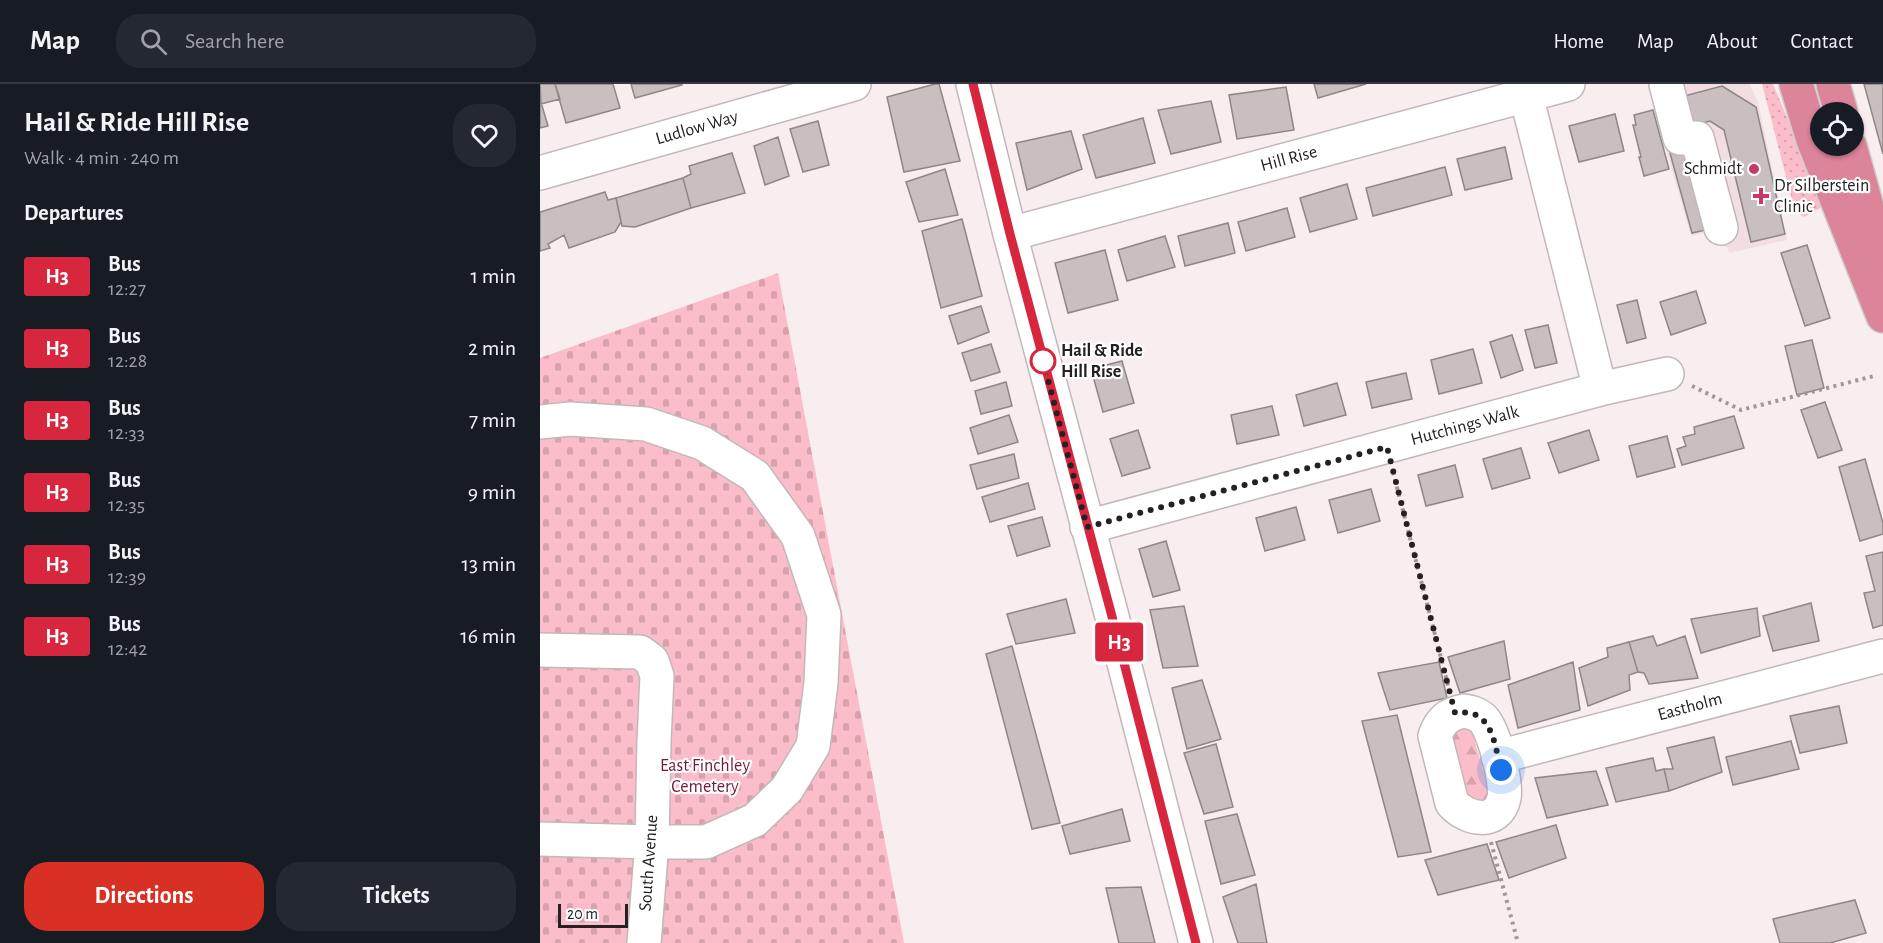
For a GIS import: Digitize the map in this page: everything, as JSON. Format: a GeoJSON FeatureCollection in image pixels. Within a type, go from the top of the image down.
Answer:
{"type":"FeatureCollection","features":[{"type":"Feature","properties":{"kind":"highway"},"geometry":{"type":"LineString","coordinates":[[1796,84],[1813,140],[1883,315]]}},
{"type":"Feature","properties":{"kind":"highway"},"geometry":{"type":"LineString","coordinates":[[1833,84],[1838,102]]}},
{"type":"Feature","properties":{"kind":"highway"},"geometry":{"type":"LineString","coordinates":[[1854,156],[1875,205],[1883,296]]}},
{"type":"Feature","properties":{"kind":"street","name":"Ludlow Way"},"geometry":{"type":"LineString","coordinates":[[540,173],[854,84]]}},
{"type":"Feature","properties":{"kind":"street"},"geometry":{"type":"LineString","coordinates":[[974,84],[1010,234],[1196,943]]}},
{"type":"Feature","properties":{"kind":"street","name":"Hill Rise"},"geometry":{"type":"LineString","coordinates":[[1010,234],[1569,84]]}},
{"type":"Feature","properties":{"kind":"street"},"geometry":{"type":"LineString","coordinates":[[1666,84],[1680,138],[1697,138],[1721,228]]}},
{"type":"Feature","properties":{"kind":"street"},"geometry":{"type":"LineString","coordinates":[[1526,95],[1600,389]]}},
{"type":"Feature","properties":{"kind":"street","name":"Hutchings Walk"},"geometry":{"type":"LineString","coordinates":[[1087,527],[1600,389],[1667,374]]}},
{"type":"Feature","properties":{"kind":"street"},"geometry":{"type":"LineString","coordinates":[[540,422],[570,419],[646,424],[702,443],[755,476],[798,536],[824,615],[821,682],[813,746],[787,789],[755,820],[706,842],[540,839]]}},
{"type":"Feature","properties":{"kind":"street","name":"South Avenue"},"geometry":{"type":"LineString","coordinates":[[540,650],[640,652],[652,661],[657,676],[652,842],[644,943]]}},
{"type":"Feature","properties":{"kind":"street","name":"Eastholm"},"geometry":{"type":"LineString","coordinates":[[1498,757],[1883,656]]}},
{"type":"Feature","properties":{"kind":"street"},"geometry":{"type":"LineString","coordinates":[[1464,711],[1483,718],[1490,731],[1498,757],[1504,782],[1504,798],[1494,813],[1484,817],[1468,816],[1459,811],[1452,803],[1449,793],[1435,736],[1438,726],[1445,718],[1455,713],[1464,711]]}},
{"type":"Feature","properties":{"kind":"path"},"geometry":{"type":"LineString","coordinates":[[1667,374],[1741,410],[1874,376]]}},
{"type":"Feature","properties":{"kind":"path"},"geometry":{"type":"LineString","coordinates":[[1387,447],[1455,713]]}},
{"type":"Feature","properties":{"kind":"path"},"geometry":{"type":"LineString","coordinates":[[1484,817],[1518,943]]}},
{"type":"Feature","properties":{"kind":"shaded area"},"geometry":{"type":"Polygon","coordinates":[[[1658,84],[1750,84],[1758,102],[1787,240],[1729,253],[1728,248],[1709,237],[1708,232],[1691,236],[1648,87],[1658,84]]]}},
{"type":"Feature","properties":{"kind":"green space"},"geometry":{"type":"Polygon","coordinates":[[[1762,84],[1773,84],[1824,206],[1804,217],[1795,211],[1762,84]]]}},
{"type":"Feature","properties":{"kind":"green space","name":"East Finchley Cemetery"},"geometry":{"type":"Polygon","coordinates":[[[778,273],[904,943],[540,943],[540,358],[778,273]]]}},
{"type":"Feature","properties":{"kind":"green space"},"geometry":{"type":"Polygon","coordinates":[[[1457,719],[1486,738],[1475,742],[1487,784],[1497,781],[1497,796],[1470,810],[1444,730],[1457,719]]]}},
{"type":"Feature","properties":{"kind":"building"},"geometry":{"type":"Polygon","coordinates":[[[540,84],[555,84],[560,99],[541,104],[540,84]]]}},
{"type":"Feature","properties":{"kind":"building"},"geometry":{"type":"Polygon","coordinates":[[[555,84],[613,84],[620,108],[566,123],[555,84]]]}},
{"type":"Feature","properties":{"kind":"building"},"geometry":{"type":"Polygon","coordinates":[[[631,84],[682,84],[682,85],[635,98],[631,84]]]}},
{"type":"Feature","properties":{"kind":"building"},"geometry":{"type":"Polygon","coordinates":[[[939,84],[960,161],[904,172],[887,97],[939,84]]]}},
{"type":"Feature","properties":{"kind":"building"},"geometry":{"type":"Polygon","coordinates":[[[1314,84],[1366,84],[1318,98],[1314,84]]]}},
{"type":"Feature","properties":{"kind":"building"},"geometry":{"type":"Polygon","coordinates":[[[1864,84],[1883,84],[1883,154],[1864,84]]]}},
{"type":"Feature","properties":{"kind":"building"},"geometry":{"type":"Polygon","coordinates":[[[1722,86],[1756,107],[1785,234],[1751,242],[1724,130],[1710,121],[1662,134],[1654,104],[1722,86]]]}},
{"type":"Feature","properties":{"kind":"building"},"geometry":{"type":"Polygon","coordinates":[[[1286,87],[1294,130],[1237,139],[1229,95],[1286,87]]]}},
{"type":"Feature","properties":{"kind":"building"},"geometry":{"type":"Polygon","coordinates":[[[540,99],[548,126],[540,128],[540,99]]]}},
{"type":"Feature","properties":{"kind":"building"},"geometry":{"type":"Polygon","coordinates":[[[1211,101],[1221,142],[1171,154],[1158,110],[1211,101]]]}},
{"type":"Feature","properties":{"kind":"building"},"geometry":{"type":"Polygon","coordinates":[[[1653,110],[1669,169],[1644,176],[1633,125],[1636,125],[1634,115],[1653,110]]]}},
{"type":"Feature","properties":{"kind":"building"},"geometry":{"type":"Polygon","coordinates":[[[1615,114],[1624,151],[1579,162],[1569,126],[1615,114]]]}},
{"type":"Feature","properties":{"kind":"building"},"geometry":{"type":"Polygon","coordinates":[[[1143,118],[1155,163],[1096,178],[1083,135],[1143,118]]]}},
{"type":"Feature","properties":{"kind":"building"},"geometry":{"type":"Polygon","coordinates":[[[818,121],[829,165],[803,172],[790,129],[818,121]]]}},
{"type":"Feature","properties":{"kind":"building"},"geometry":{"type":"Polygon","coordinates":[[[1071,131],[1082,169],[1027,190],[1016,143],[1071,131]]]}},
{"type":"Feature","properties":{"kind":"building"},"geometry":{"type":"Polygon","coordinates":[[[778,137],[789,176],[765,185],[754,146],[778,137]]]}},
{"type":"Feature","properties":{"kind":"building"},"geometry":{"type":"Polygon","coordinates":[[[1505,147],[1512,179],[1465,190],[1457,159],[1505,147]]]}},
{"type":"Feature","properties":{"kind":"building"},"geometry":{"type":"Polygon","coordinates":[[[1689,149],[1710,229],[1692,233],[1670,153],[1689,149]]]}},
{"type":"Feature","properties":{"kind":"building"},"geometry":{"type":"Polygon","coordinates":[[[732,153],[745,193],[691,208],[683,178],[691,174],[689,166],[732,153]]]}},
{"type":"Feature","properties":{"kind":"building"},"geometry":{"type":"Polygon","coordinates":[[[1445,167],[1452,195],[1373,216],[1366,188],[1445,167]]]}},
{"type":"Feature","properties":{"kind":"building"},"geometry":{"type":"Polygon","coordinates":[[[945,169],[958,215],[919,222],[906,182],[945,169]]]}},
{"type":"Feature","properties":{"kind":"building"},"geometry":{"type":"Polygon","coordinates":[[[683,178],[691,208],[635,227],[622,226],[616,198],[683,178]]]}},
{"type":"Feature","properties":{"kind":"building"},"geometry":{"type":"Polygon","coordinates":[[[1347,184],[1357,219],[1310,232],[1300,198],[1347,184]]]}},
{"type":"Feature","properties":{"kind":"building"},"geometry":{"type":"Polygon","coordinates":[[[605,192],[608,200],[616,198],[621,222],[615,232],[569,248],[564,235],[548,244],[550,248],[540,251],[540,212],[605,192]]]}},
{"type":"Feature","properties":{"kind":"building"},"geometry":{"type":"Polygon","coordinates":[[[1287,208],[1295,237],[1246,251],[1238,222],[1287,208]]]}},
{"type":"Feature","properties":{"kind":"building"},"geometry":{"type":"Polygon","coordinates":[[[962,219],[982,296],[941,308],[922,231],[962,219]]]}},
{"type":"Feature","properties":{"kind":"building"},"geometry":{"type":"Polygon","coordinates":[[[1228,223],[1235,253],[1185,266],[1178,236],[1228,223]]]}},
{"type":"Feature","properties":{"kind":"building"},"geometry":{"type":"Polygon","coordinates":[[[1165,236],[1175,267],[1127,281],[1118,250],[1165,236]]]}},
{"type":"Feature","properties":{"kind":"building"},"geometry":{"type":"Polygon","coordinates":[[[1807,245],[1830,318],[1805,326],[1781,253],[1807,245]]]}},
{"type":"Feature","properties":{"kind":"building"},"geometry":{"type":"Polygon","coordinates":[[[1105,250],[1118,300],[1068,313],[1055,263],[1105,250]]]}},
{"type":"Feature","properties":{"kind":"building"},"geometry":{"type":"Polygon","coordinates":[[[1696,291],[1706,323],[1671,335],[1660,302],[1696,291]]]}},
{"type":"Feature","properties":{"kind":"building"},"geometry":{"type":"Polygon","coordinates":[[[1637,300],[1646,338],[1627,343],[1617,305],[1637,300]]]}},
{"type":"Feature","properties":{"kind":"building"},"geometry":{"type":"Polygon","coordinates":[[[981,306],[989,332],[958,344],[949,316],[981,306]]]}},
{"type":"Feature","properties":{"kind":"building"},"geometry":{"type":"Polygon","coordinates":[[[1548,325],[1557,363],[1535,368],[1525,330],[1548,325]]]}},
{"type":"Feature","properties":{"kind":"building"},"geometry":{"type":"Polygon","coordinates":[[[1512,335],[1523,370],[1501,378],[1490,342],[1512,335]]]}},
{"type":"Feature","properties":{"kind":"building"},"geometry":{"type":"Polygon","coordinates":[[[1812,340],[1824,388],[1797,395],[1785,346],[1812,340]]]}},
{"type":"Feature","properties":{"kind":"building"},"geometry":{"type":"Polygon","coordinates":[[[991,344],[1000,372],[971,381],[962,353],[991,344]]]}},
{"type":"Feature","properties":{"kind":"building"},"geometry":{"type":"Polygon","coordinates":[[[1473,349],[1482,383],[1439,394],[1431,360],[1473,349]]]}},
{"type":"Feature","properties":{"kind":"building"},"geometry":{"type":"Polygon","coordinates":[[[1122,361],[1134,403],[1103,412],[1091,369],[1122,361]]]}},
{"type":"Feature","properties":{"kind":"building"},"geometry":{"type":"Polygon","coordinates":[[[1406,373],[1412,399],[1372,408],[1366,382],[1406,373]]]}},
{"type":"Feature","properties":{"kind":"building"},"geometry":{"type":"Polygon","coordinates":[[[1006,382],[1012,406],[981,414],[975,391],[1006,382]]]}},
{"type":"Feature","properties":{"kind":"building"},"geometry":{"type":"Polygon","coordinates":[[[1337,383],[1346,415],[1304,426],[1296,395],[1337,383]]]}},
{"type":"Feature","properties":{"kind":"building"},"geometry":{"type":"Polygon","coordinates":[[[1825,402],[1842,450],[1818,458],[1801,410],[1825,402]]]}},
{"type":"Feature","properties":{"kind":"building"},"geometry":{"type":"Polygon","coordinates":[[[1272,406],[1279,435],[1237,444],[1231,415],[1272,406]]]}},
{"type":"Feature","properties":{"kind":"building"},"geometry":{"type":"Polygon","coordinates":[[[1009,415],[1018,442],[978,454],[970,428],[1009,415]]]}},
{"type":"Feature","properties":{"kind":"building"},"geometry":{"type":"Polygon","coordinates":[[[1734,416],[1744,448],[1682,465],[1677,449],[1686,446],[1683,437],[1695,434],[1694,427],[1734,416]]]}},
{"type":"Feature","properties":{"kind":"building"},"geometry":{"type":"Polygon","coordinates":[[[1138,430],[1150,468],[1122,476],[1110,439],[1138,430]]]}},
{"type":"Feature","properties":{"kind":"building"},"geometry":{"type":"Polygon","coordinates":[[[1589,430],[1599,460],[1559,473],[1548,443],[1589,430]]]}},
{"type":"Feature","properties":{"kind":"building"},"geometry":{"type":"Polygon","coordinates":[[[1667,436],[1675,467],[1637,477],[1629,446],[1667,436]]]}},
{"type":"Feature","properties":{"kind":"building"},"geometry":{"type":"Polygon","coordinates":[[[1521,448],[1530,478],[1492,489],[1483,459],[1521,448]]]}},
{"type":"Feature","properties":{"kind":"building"},"geometry":{"type":"Polygon","coordinates":[[[1014,454],[1019,478],[977,489],[970,465],[1014,454]]]}},
{"type":"Feature","properties":{"kind":"building"},"geometry":{"type":"Polygon","coordinates":[[[1865,459],[1883,523],[1883,534],[1860,541],[1839,467],[1865,459]]]}},
{"type":"Feature","properties":{"kind":"building"},"geometry":{"type":"Polygon","coordinates":[[[1455,465],[1463,497],[1426,506],[1418,475],[1455,465]]]}},
{"type":"Feature","properties":{"kind":"building"},"geometry":{"type":"Polygon","coordinates":[[[1028,483],[1035,509],[990,522],[982,497],[1028,483]]]}},
{"type":"Feature","properties":{"kind":"building"},"geometry":{"type":"Polygon","coordinates":[[[1371,489],[1380,521],[1338,533],[1329,500],[1371,489]]]}},
{"type":"Feature","properties":{"kind":"building"},"geometry":{"type":"Polygon","coordinates":[[[1296,507],[1305,540],[1265,551],[1256,518],[1296,507]]]}},
{"type":"Feature","properties":{"kind":"building"},"geometry":{"type":"Polygon","coordinates":[[[1042,517],[1050,546],[1017,556],[1008,526],[1042,517]]]}},
{"type":"Feature","properties":{"kind":"building"},"geometry":{"type":"Polygon","coordinates":[[[1166,541],[1180,590],[1153,597],[1139,549],[1166,541]]]}},
{"type":"Feature","properties":{"kind":"building"},"geometry":{"type":"Polygon","coordinates":[[[1883,552],[1883,625],[1873,628],[1864,593],[1875,591],[1866,556],[1883,552]]]}},
{"type":"Feature","properties":{"kind":"building"},"geometry":{"type":"Polygon","coordinates":[[[1066,599],[1075,633],[1016,644],[1007,614],[1066,599]]]}},
{"type":"Feature","properties":{"kind":"building"},"geometry":{"type":"Polygon","coordinates":[[[1811,603],[1819,641],[1773,651],[1763,616],[1811,603]]]}},
{"type":"Feature","properties":{"kind":"building"},"geometry":{"type":"Polygon","coordinates":[[[1184,606],[1198,666],[1163,668],[1150,610],[1184,606]]]}},
{"type":"Feature","properties":{"kind":"building"},"geometry":{"type":"Polygon","coordinates":[[[1757,608],[1760,636],[1701,653],[1691,619],[1757,608]]]}},
{"type":"Feature","properties":{"kind":"building"},"geometry":{"type":"Polygon","coordinates":[[[1653,636],[1657,646],[1685,636],[1698,678],[1649,684],[1644,673],[1638,672],[1629,642],[1653,636]]]}},
{"type":"Feature","properties":{"kind":"building"},"geometry":{"type":"Polygon","coordinates":[[[1504,641],[1510,679],[1460,693],[1448,657],[1504,641]]]}},
{"type":"Feature","properties":{"kind":"building"},"geometry":{"type":"Polygon","coordinates":[[[1629,642],[1638,672],[1629,675],[1630,690],[1588,706],[1579,668],[1608,657],[1607,648],[1629,642]]]}},
{"type":"Feature","properties":{"kind":"building"},"geometry":{"type":"Polygon","coordinates":[[[1012,646],[1060,823],[1032,829],[986,654],[1012,646]]]}},
{"type":"Feature","properties":{"kind":"building"},"geometry":{"type":"Polygon","coordinates":[[[1439,662],[1447,698],[1390,710],[1378,673],[1439,662]]]}},
{"type":"Feature","properties":{"kind":"building"},"geometry":{"type":"Polygon","coordinates":[[[1573,662],[1580,710],[1518,728],[1508,685],[1573,662]]]}},
{"type":"Feature","properties":{"kind":"building"},"geometry":{"type":"Polygon","coordinates":[[[1202,680],[1221,739],[1187,749],[1172,688],[1202,680]]]}},
{"type":"Feature","properties":{"kind":"building"},"geometry":{"type":"Polygon","coordinates":[[[1839,706],[1847,743],[1800,753],[1790,716],[1839,706]]]}},
{"type":"Feature","properties":{"kind":"building"},"geometry":{"type":"Polygon","coordinates":[[[1397,715],[1431,852],[1398,857],[1362,721],[1397,715]]]}},
{"type":"Feature","properties":{"kind":"building"},"geometry":{"type":"Polygon","coordinates":[[[1714,737],[1722,772],[1669,791],[1664,769],[1673,769],[1667,748],[1714,737]]]}},
{"type":"Feature","properties":{"kind":"building"},"geometry":{"type":"Polygon","coordinates":[[[1791,741],[1799,769],[1733,785],[1726,757],[1791,741]]]}},
{"type":"Feature","properties":{"kind":"building"},"geometry":{"type":"Polygon","coordinates":[[[1216,744],[1233,807],[1204,814],[1184,753],[1216,744]]]}},
{"type":"Feature","properties":{"kind":"building"},"geometry":{"type":"Polygon","coordinates":[[[1653,758],[1656,771],[1664,769],[1669,791],[1616,802],[1606,768],[1653,758]]]}},
{"type":"Feature","properties":{"kind":"building"},"geometry":{"type":"Polygon","coordinates":[[[1596,771],[1608,805],[1547,818],[1535,778],[1596,771]]]}},
{"type":"Feature","properties":{"kind":"building"},"geometry":{"type":"Polygon","coordinates":[[[1122,809],[1130,841],[1070,854],[1062,826],[1122,809]]]}},
{"type":"Feature","properties":{"kind":"building"},"geometry":{"type":"Polygon","coordinates":[[[1237,814],[1255,875],[1221,884],[1205,821],[1237,814]]]}},
{"type":"Feature","properties":{"kind":"building"},"geometry":{"type":"Polygon","coordinates":[[[1556,825],[1566,858],[1509,878],[1496,842],[1556,825]]]}},
{"type":"Feature","properties":{"kind":"building"},"geometry":{"type":"Polygon","coordinates":[[[1487,844],[1499,880],[1438,895],[1425,860],[1487,844]]]}},
{"type":"Feature","properties":{"kind":"building"},"geometry":{"type":"Polygon","coordinates":[[[1256,884],[1267,943],[1238,943],[1223,897],[1256,884]]]}},
{"type":"Feature","properties":{"kind":"building"},"geometry":{"type":"Polygon","coordinates":[[[1141,887],[1155,943],[1119,943],[1106,888],[1141,887]]]}},
{"type":"Feature","properties":{"kind":"building"},"geometry":{"type":"Polygon","coordinates":[[[1855,900],[1866,933],[1830,943],[1780,943],[1773,919],[1855,900]]]}},
{"type":"Feature","properties":{"kind":"bus line","name":"H3"},"geometry":{"type":"LineString","coordinates":[[973,84],[1010,234],[1196,943]]}},
{"type":"Feature","properties":{"kind":"place","name":"Schmidt"},"geometry":{"type":"Point","coordinates":[1754,169]}},
{"type":"Feature","properties":{"kind":"place","name":"Dr Silberstein Clinic"},"geometry":{"type":"Point","coordinates":[1761,196]}},
{"type":"Feature","properties":{"kind":"place","name":"Hail & Ride Hill Rise"},"geometry":{"type":"Point","coordinates":[1043,361]}},
{"type":"Feature","properties":{"kind":"route"},"geometry":{"type":"LineString","coordinates":[[1043,361],[1087,527],[1387,447],[1455,713],[1464,711],[1483,718],[1490,731],[1501,770]]}}]}
